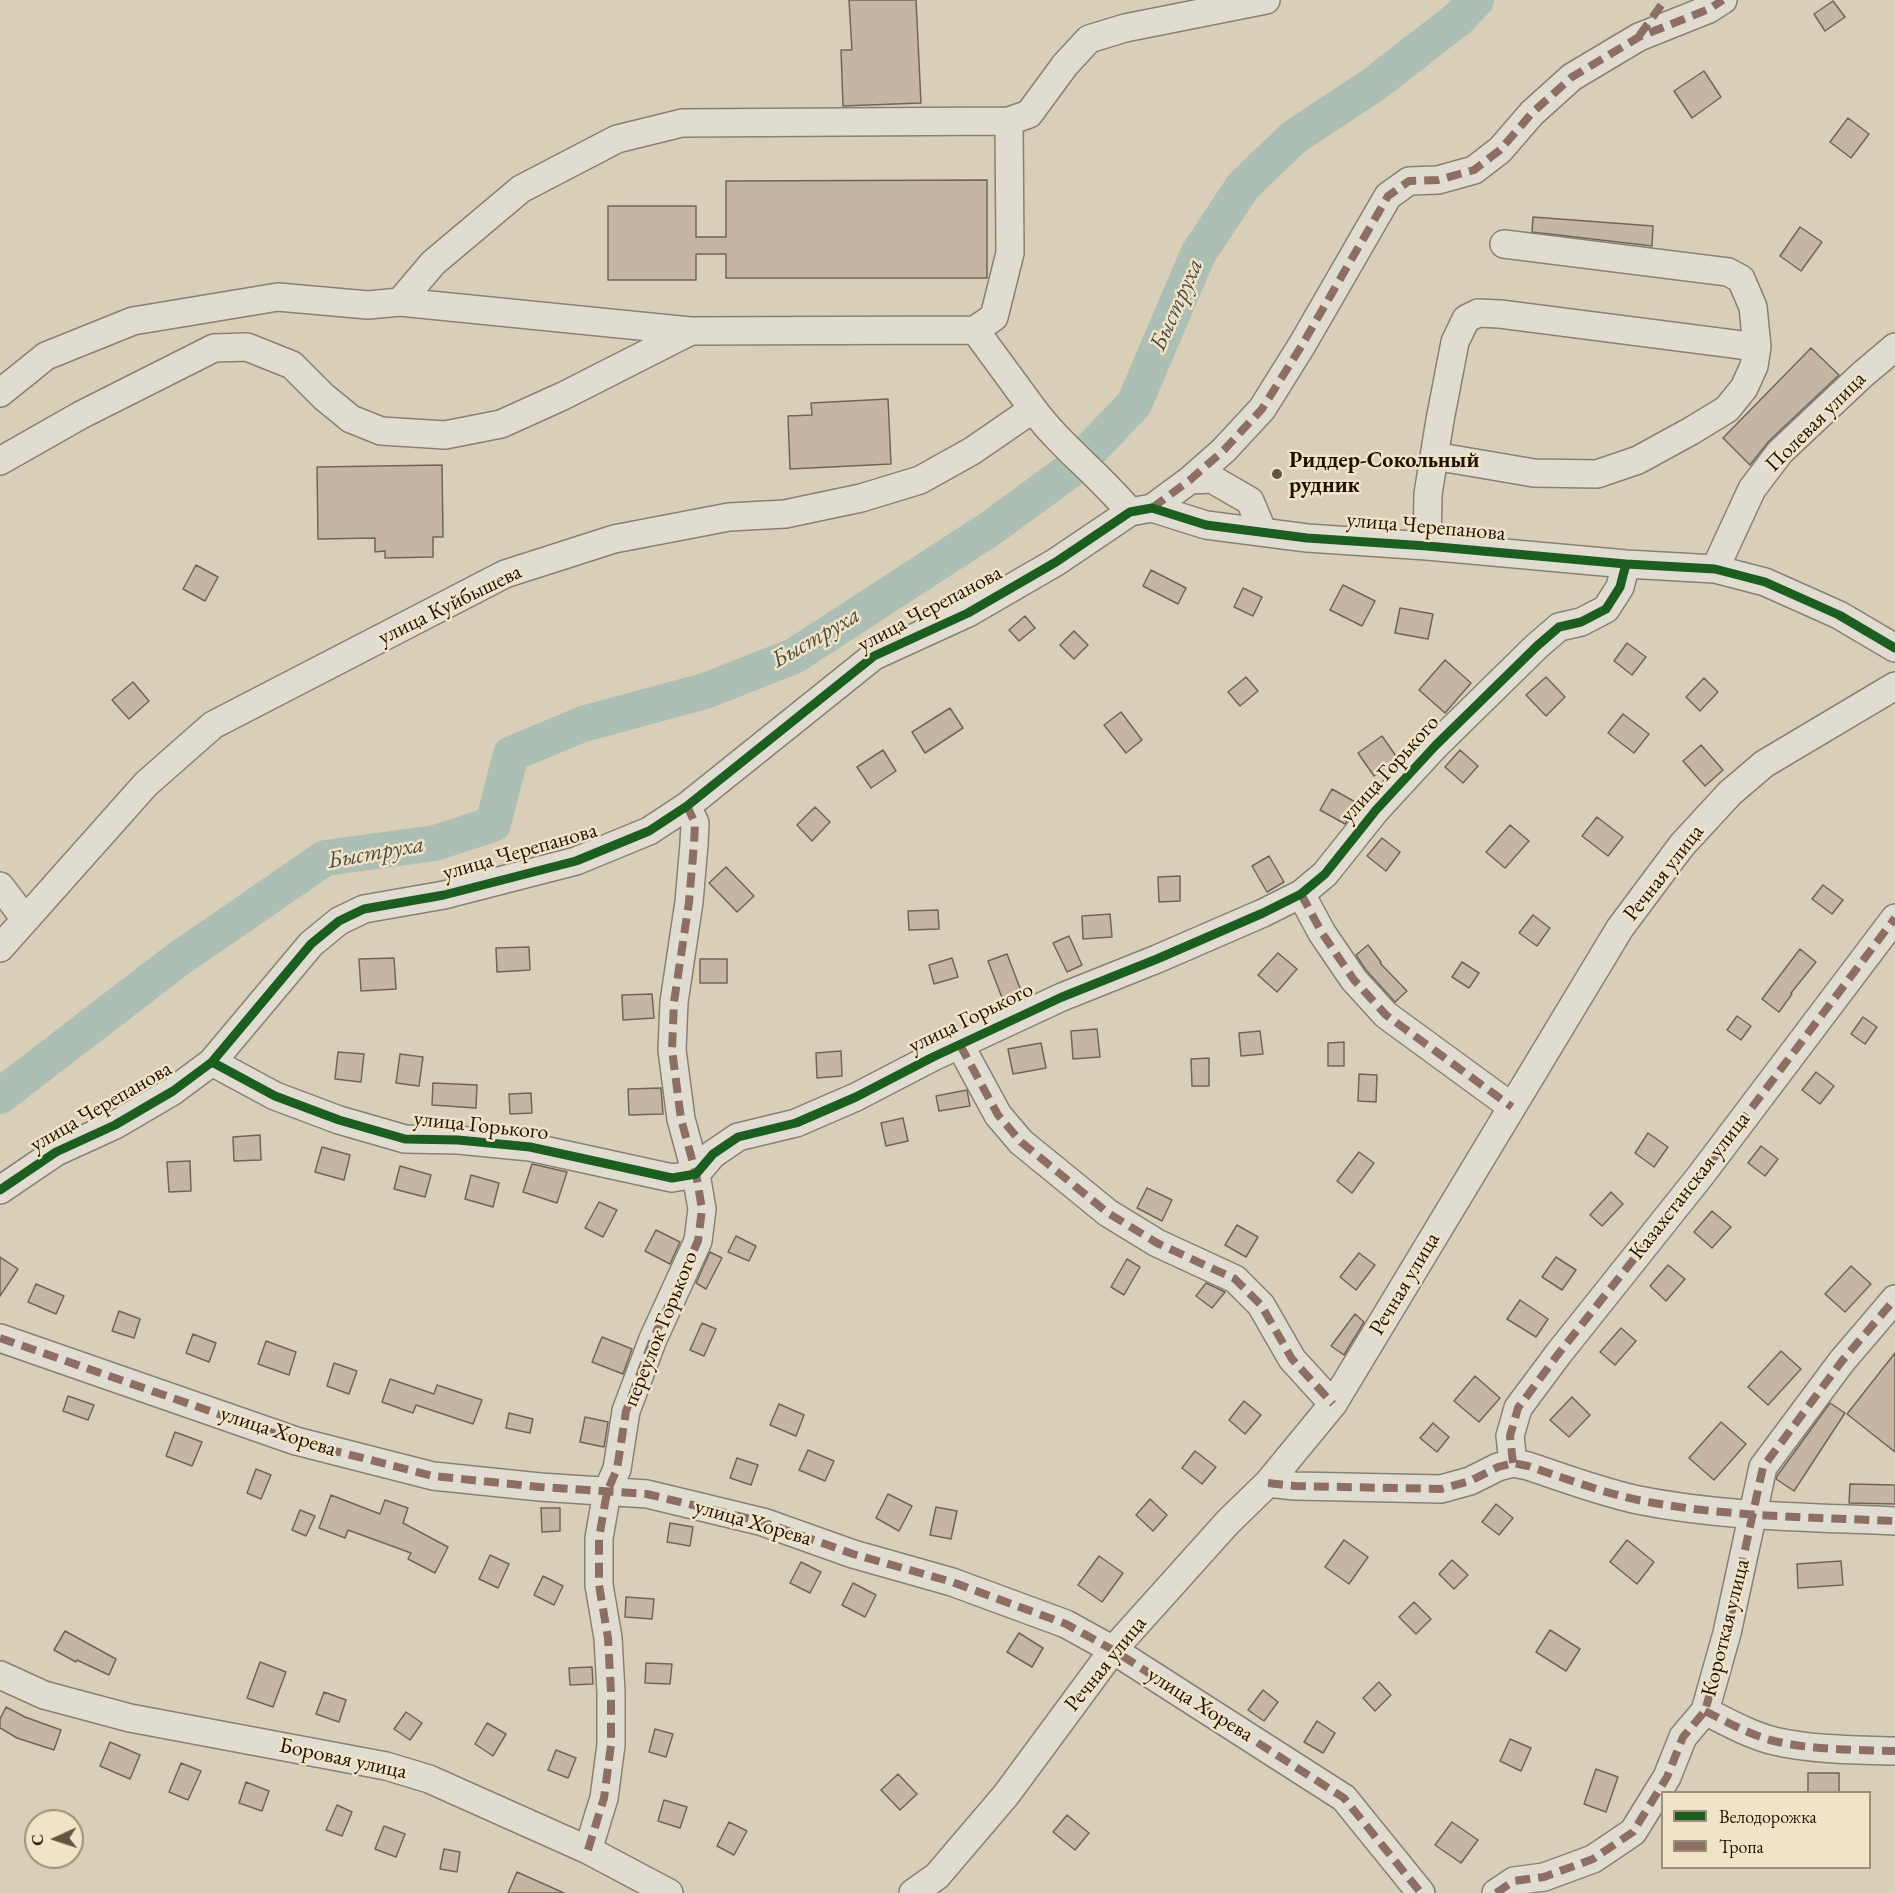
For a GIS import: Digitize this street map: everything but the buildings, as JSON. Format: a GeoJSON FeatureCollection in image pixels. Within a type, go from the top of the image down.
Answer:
{"type":"FeatureCollection","features":[{"type":"Feature","properties":{"kind":"street"},"geometry":{"type":"LineString","coordinates":[[400,302],[433,263],[521,189],[617,139],[682,123],[1009,121],[1029,114],[1065,65],[1089,39],[1125,28],[1266,0]]}},
{"type":"Feature","properties":{"kind":"street"},"geometry":{"type":"LineString","coordinates":[[975,330],[1040,419],[1112,490],[1141,510],[1190,480],[1224,450],[1262,409],[1302,345],[1388,196],[1409,181],[1438,180],[1474,170],[1500,150],[1532,113],[1572,77],[1639,36],[1709,9],[1723,0]]}},
{"type":"Feature","properties":{"kind":"street"},"geometry":{"type":"LineString","coordinates":[[0,393],[46,356],[133,321],[278,297],[368,305],[400,302],[692,331],[975,330],[994,317],[1010,253],[1009,121]]}},
{"type":"Feature","properties":{"kind":"street"},"geometry":{"type":"LineString","coordinates":[[1434,456],[1534,473],[1597,474],[1638,460],[1727,408],[1744,388],[1754,366],[1757,347],[1753,307],[1741,279],[1728,272],[1504,244]]}},
{"type":"Feature","properties":{"kind":"street"},"geometry":{"type":"LineString","coordinates":[[1426,546],[1428,494],[1434,456],[1455,342],[1466,320],[1478,313],[1757,347]]}},
{"type":"Feature","properties":{"kind":"street"},"geometry":{"type":"LineString","coordinates":[[0,461],[81,415],[214,348],[248,347],[292,365],[324,397],[351,419],[381,430],[445,435],[501,424],[563,396],[692,331]]}},
{"type":"Feature","properties":{"kind":"street","name":"Полевая улица"},"geometry":{"type":"LineString","coordinates":[[1715,569],[1752,489],[1780,452],[1863,374],[1895,348]]}},
{"type":"Feature","properties":{"kind":"street","name":"улица Куйбышева"},"geometry":{"type":"LineString","coordinates":[[0,948],[146,783],[213,725],[505,574],[614,539],[729,517],[785,514],[861,498],[920,480],[1040,419]]}},
{"type":"Feature","properties":{"kind":"street"},"geometry":{"type":"LineString","coordinates":[[1190,480],[1212,479],[1250,501],[1263,532]]}},
{"type":"Feature","properties":{"kind":"street","name":"улица Черепанова"},"geometry":{"type":"LineString","coordinates":[[0,1190],[56,1152],[115,1125],[173,1091],[212,1062],[311,944],[339,921],[364,909],[444,895],[576,861],[649,831],[687,806],[874,656],[968,613],[1141,510],[1206,525],[1307,538],[1715,569],[1765,582],[1839,615],[1895,648]]}},
{"type":"Feature","properties":{"kind":"street","name":"улица Горького"},"geometry":{"type":"LineString","coordinates":[[212,1062],[275,1096],[339,1120],[405,1139],[458,1140],[530,1147],[672,1178],[696,1174],[713,1154],[738,1137],[795,1123],[856,1097],[1062,997],[1218,933],[1301,894],[1325,874],[1376,810],[1435,746],[1537,645],[1559,627],[1581,622],[1606,609],[1620,587],[1626,564]]}},
{"type":"Feature","properties":{"kind":"street","name":"Речная улица"},"geometry":{"type":"LineString","coordinates":[[913,1893],[937,1876],[1006,1795],[1113,1650],[1228,1522],[1268,1483],[1333,1404],[1620,928],[1682,845],[1730,793],[1764,765],[1895,686]]}},
{"type":"Feature","properties":{"kind":"street","name":"переулок Горького"},"geometry":{"type":"LineString","coordinates":[[588,1850],[604,1798],[611,1745],[608,1638],[599,1585],[599,1538],[607,1492],[617,1469],[626,1411],[652,1339],[698,1241],[702,1209],[696,1174],[681,1119],[672,1050],[674,1002],[689,902],[694,844],[695,823],[687,806]]}},
{"type":"Feature","properties":{"kind":"street"},"geometry":{"type":"LineString","coordinates":[[0,886],[26,919]]}},
{"type":"Feature","properties":{"kind":"street"},"geometry":{"type":"LineString","coordinates":[[1301,894],[1322,933],[1354,980],[1386,1015],[1512,1107]]}},
{"type":"Feature","properties":{"kind":"street","name":"Казахстанская улица"},"geometry":{"type":"LineString","coordinates":[[1513,1463],[1510,1436],[1518,1408],[1701,1175],[1895,918]]}},
{"type":"Feature","properties":{"kind":"street"},"geometry":{"type":"LineString","coordinates":[[960,1045],[998,1115],[1021,1142],[1108,1212],[1156,1243],[1234,1279],[1261,1305],[1292,1359],[1333,1404]]}},
{"type":"Feature","properties":{"kind":"street","name":"Короткая улица"},"geometry":{"type":"LineString","coordinates":[[1496,1893],[1514,1881],[1544,1877],[1593,1860],[1633,1832],[1667,1777],[1683,1737],[1705,1711],[1727,1633],[1763,1467],[1842,1361],[1895,1299]]}},
{"type":"Feature","properties":{"kind":"street","name":"улица Хорева"},"geometry":{"type":"LineString","coordinates":[[0,1338],[307,1444],[433,1476],[540,1487],[647,1494],[763,1522],[853,1554],[973,1590],[1066,1624],[1113,1650],[1344,1798],[1420,1893]]}},
{"type":"Feature","properties":{"kind":"street"},"geometry":{"type":"LineString","coordinates":[[1268,1483],[1295,1486],[1441,1488],[1470,1481],[1498,1467],[1513,1463],[1637,1499],[1701,1510],[1753,1515],[1895,1521]]}},
{"type":"Feature","properties":{"kind":"street","name":"Боровая улица"},"geometry":{"type":"LineString","coordinates":[[0,1675],[45,1695],[130,1718],[386,1766],[429,1779],[588,1850],[669,1893]]}},
{"type":"Feature","properties":{"kind":"street"},"geometry":{"type":"LineString","coordinates":[[1705,1711],[1745,1731],[1773,1740],[1831,1749],[1895,1751]]}},
{"type":"Feature","properties":{"kind":"waterway","name":"Быструха"},"geometry":{"type":"LineString","coordinates":[[0,1096],[177,960],[325,858],[435,843],[493,824],[511,754],[583,724],[705,691],[794,656],[991,528],[1073,468],[1134,404],[1198,254],[1243,186],[1294,137],[1373,85],[1459,18],[1476,0]]}},
{"type":"Feature","properties":{"kind":"marked path"},"geometry":{"type":"LineString","coordinates":[[1639,36],[1665,0]]}},
{"type":"Feature","properties":{"kind":"marked path"},"geometry":{"type":"LineString","coordinates":[[1152,508],[1190,480],[1224,450],[1262,409],[1302,345],[1388,196],[1409,181],[1438,180],[1474,170],[1500,150],[1532,113],[1572,77],[1639,37],[1709,9],[1723,0]]}},
{"type":"Feature","properties":{"kind":"marked path"},"geometry":{"type":"LineString","coordinates":[[588,1850],[604,1798],[611,1745],[608,1638],[599,1585],[599,1538],[607,1492],[617,1469],[626,1411],[653,1339],[698,1241],[702,1209],[696,1174],[681,1119],[672,1050],[674,1002],[689,902],[694,844],[695,823],[687,806]]}},
{"type":"Feature","properties":{"kind":"marked path"},"geometry":{"type":"LineString","coordinates":[[1301,894],[1322,933],[1354,980],[1386,1015],[1512,1107]]}},
{"type":"Feature","properties":{"kind":"marked path"},"geometry":{"type":"LineString","coordinates":[[1513,1463],[1510,1436],[1518,1408],[1701,1175],[1895,918]]}},
{"type":"Feature","properties":{"kind":"marked path"},"geometry":{"type":"LineString","coordinates":[[960,1045],[998,1115],[1021,1142],[1108,1213],[1157,1243],[1235,1279],[1261,1305],[1292,1359],[1333,1404]]}},
{"type":"Feature","properties":{"kind":"marked path"},"geometry":{"type":"LineString","coordinates":[[1496,1893],[1514,1881],[1544,1877],[1593,1859],[1633,1832],[1667,1777],[1683,1737],[1705,1711],[1727,1633],[1763,1467],[1842,1361],[1895,1299]]}},
{"type":"Feature","properties":{"kind":"marked path"},"geometry":{"type":"LineString","coordinates":[[0,1338],[296,1441],[433,1476],[540,1487],[647,1494],[763,1522],[853,1554],[952,1582],[1066,1624],[1113,1650],[1344,1798],[1421,1893]]}},
{"type":"Feature","properties":{"kind":"marked path"},"geometry":{"type":"LineString","coordinates":[[1268,1483],[1295,1486],[1441,1489],[1470,1481],[1498,1467],[1513,1463],[1610,1493],[1670,1506],[1766,1515],[1895,1521]]}},
{"type":"Feature","properties":{"kind":"marked path"},"geometry":{"type":"LineString","coordinates":[[1705,1711],[1747,1732],[1774,1741],[1819,1748],[1895,1751]]}},
{"type":"Feature","properties":{"kind":"cycle path"},"geometry":{"type":"LineString","coordinates":[[0,1190],[56,1152],[115,1125],[173,1091],[212,1062],[311,944],[339,921],[364,909],[444,895],[576,861],[649,831],[687,806],[874,656],[968,613],[1056,562],[1130,512],[1152,508],[1206,525],[1307,538],[1715,569],[1765,582],[1839,615],[1895,648]]}},
{"type":"Feature","properties":{"kind":"cycle path"},"geometry":{"type":"LineString","coordinates":[[212,1062],[275,1096],[339,1120],[405,1139],[458,1140],[530,1147],[672,1178],[696,1174],[713,1154],[738,1137],[796,1123],[856,1097],[933,1057],[1062,997],[1157,959],[1301,894],[1325,874],[1376,810],[1435,746],[1537,646],[1559,627],[1581,622],[1606,609],[1620,587],[1626,564]]}},
{"type":"Feature","properties":{"kind":"place","name":"Риддер-Сокольный рудник"},"geometry":{"type":"Point","coordinates":[1277,474]}}]}
